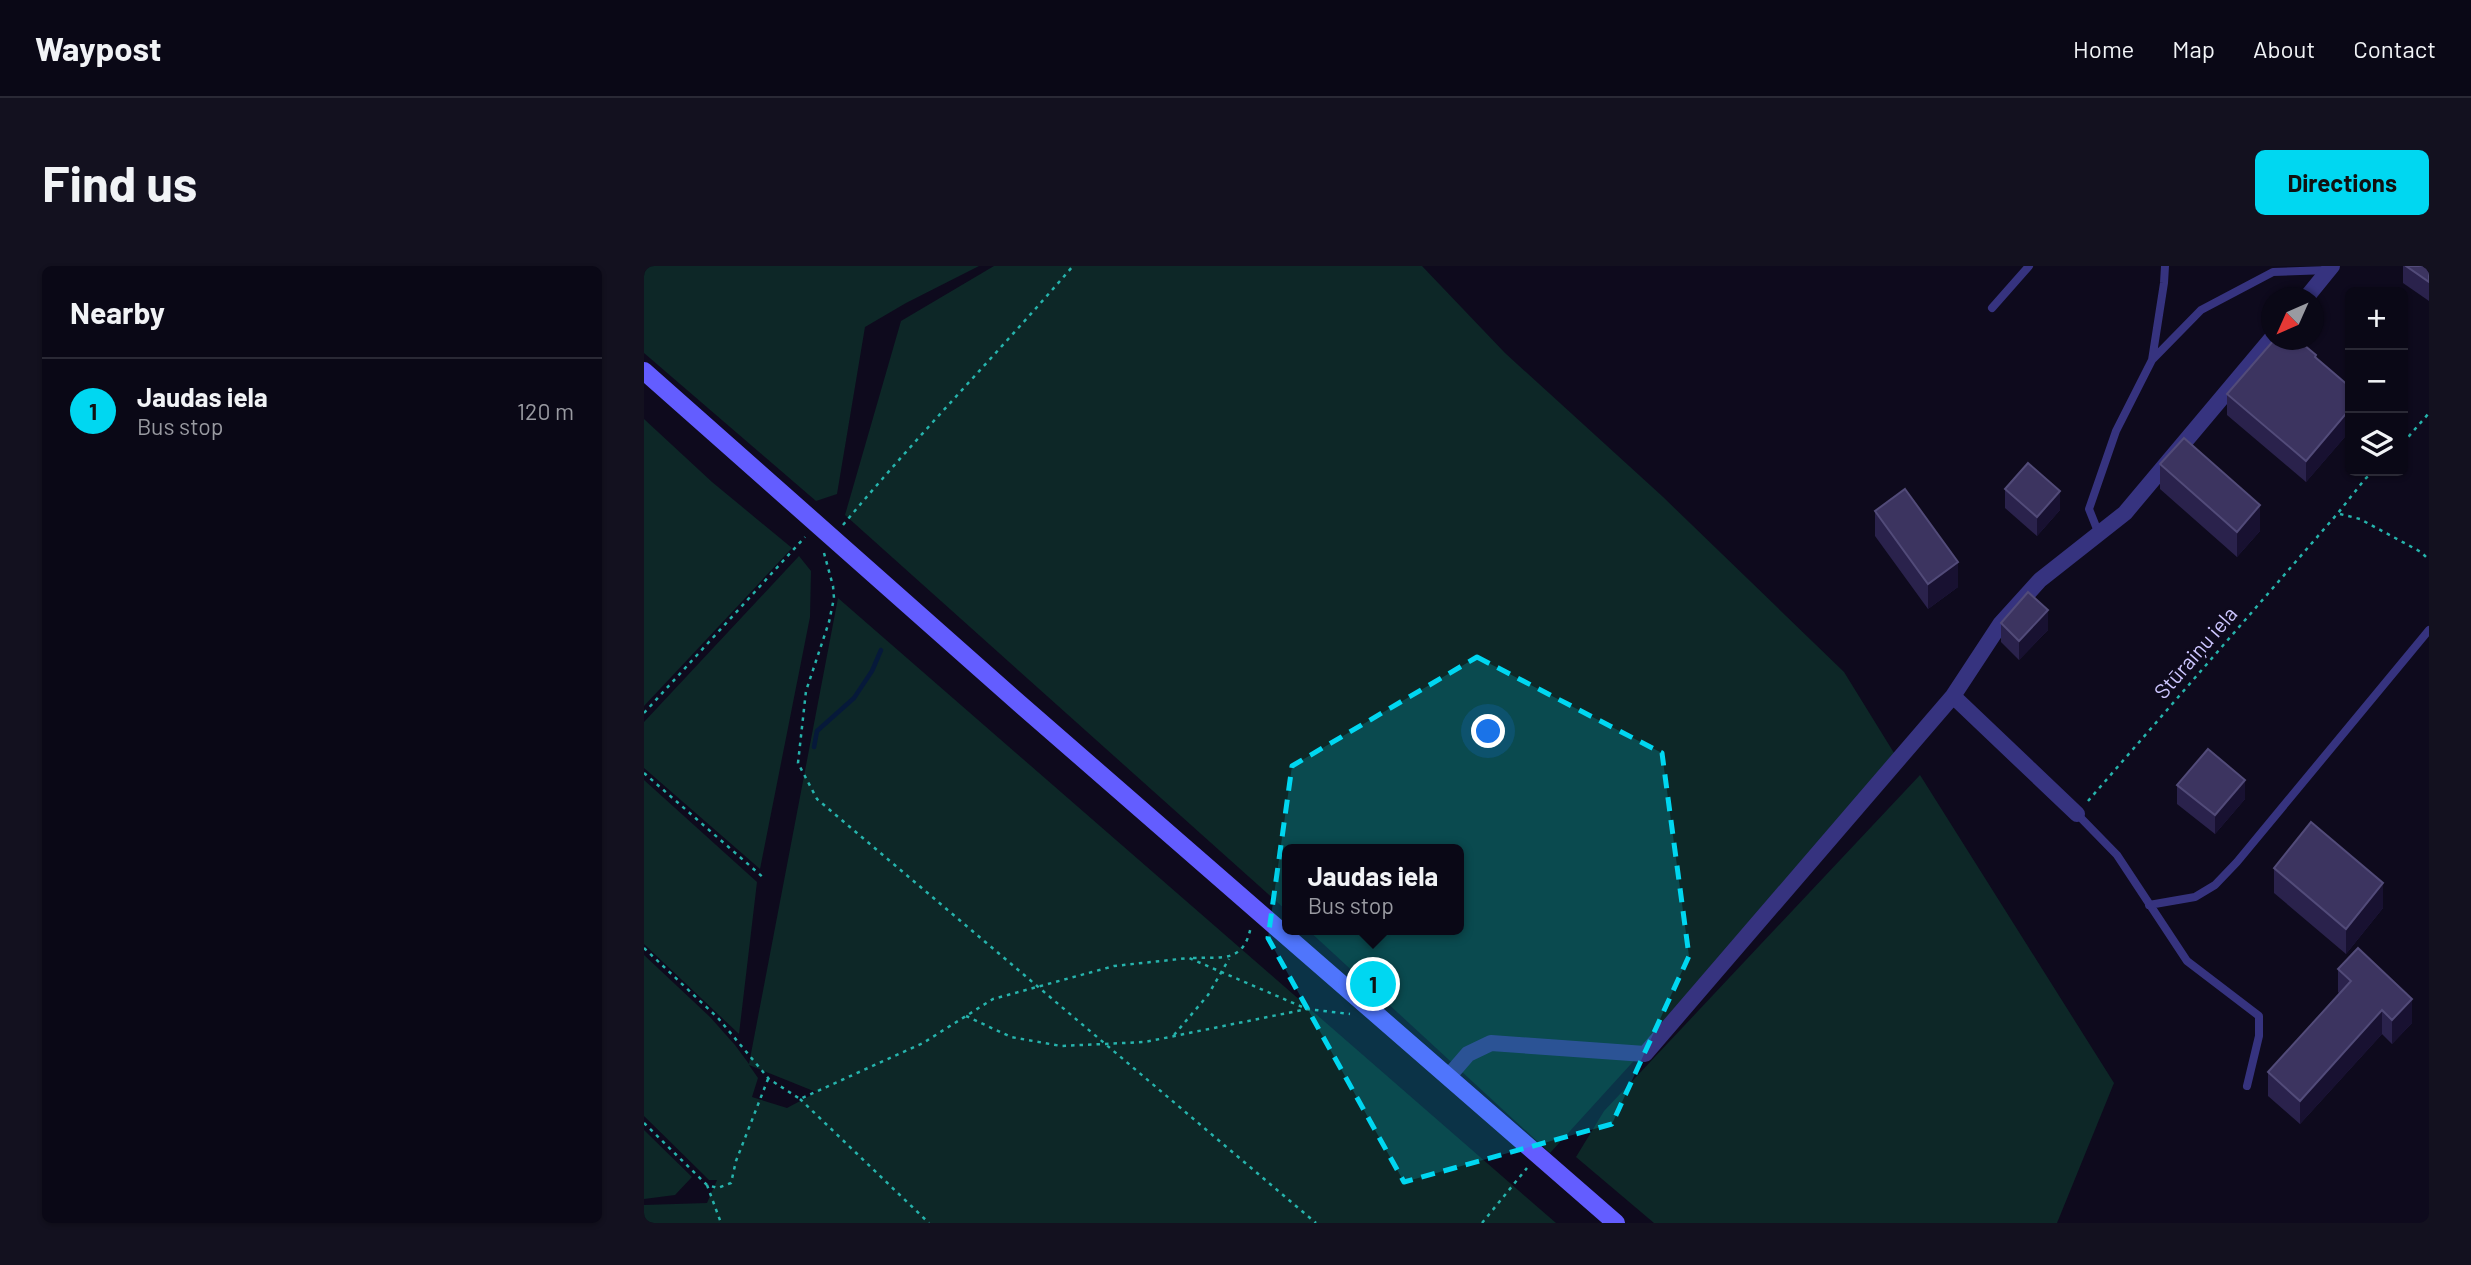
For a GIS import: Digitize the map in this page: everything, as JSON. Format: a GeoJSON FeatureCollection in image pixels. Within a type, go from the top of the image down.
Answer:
{"type":"FeatureCollection","features":[{"type":"Feature","properties":{"kind":"main road"},"geometry":{"type":"LineString","coordinates":[[644,372],[1282,931]]}},
{"type":"Feature","properties":{"kind":"main road"},"geometry":{"type":"LineString","coordinates":[[1286,935],[1616,1223]]}},
{"type":"Feature","properties":{"kind":"street"},"geometry":{"type":"LineString","coordinates":[[2315,287],[2330,268]]}},
{"type":"Feature","properties":{"kind":"street"},"geometry":{"type":"LineString","coordinates":[[1449,1076],[1468,1054],[1491,1044],[1645,1054],[1952,696],[2001,622],[2040,580],[2125,513],[2262,350]]}},
{"type":"Feature","properties":{"kind":"street"},"geometry":{"type":"LineString","coordinates":[[1952,696],[2077,814]]}},
{"type":"Feature","properties":{"kind":"lane"},"geometry":{"type":"LineString","coordinates":[[1992,308],[2029,266]]}},
{"type":"Feature","properties":{"kind":"lane"},"geometry":{"type":"LineString","coordinates":[[2099,534],[2089,509],[2116,431],[2152,359],[2165,266]]}},
{"type":"Feature","properties":{"kind":"lane"},"geometry":{"type":"LineString","coordinates":[[2152,359],[2201,310],[2273,272],[2330,268]]}},
{"type":"Feature","properties":{"kind":"lane"},"geometry":{"type":"LineString","coordinates":[[2149,905],[2195,897],[2215,885],[2429,630]]}},
{"type":"Feature","properties":{"kind":"lane"},"geometry":{"type":"LineString","coordinates":[[2077,814],[2117,855],[2187,961],[2259,1016],[2259,1036],[2247,1086]]}},
{"type":"Feature","properties":{"kind":"path"},"geometry":{"type":"LineString","coordinates":[[1073,266],[1020,328],[898,460],[823,549],[834,598],[830,622],[806,691],[798,763],[817,799],[1316,1223]]}},
{"type":"Feature","properties":{"kind":"path"},"geometry":{"type":"LineString","coordinates":[[2408,437],[2429,413]]}},
{"type":"Feature","properties":{"kind":"path","name":"Stūraiņu iela"},"geometry":{"type":"LineString","coordinates":[[2077,814],[2368,476]]}},
{"type":"Feature","properties":{"kind":"path"},"geometry":{"type":"LineString","coordinates":[[2338,513],[2360,519],[2421,552],[2429,560]]}},
{"type":"Feature","properties":{"kind":"path"},"geometry":{"type":"LineString","coordinates":[[644,713],[817,525]]}},
{"type":"Feature","properties":{"kind":"path"},"geometry":{"type":"LineString","coordinates":[[644,773],[765,879]]}},
{"type":"Feature","properties":{"kind":"path"},"geometry":{"type":"LineString","coordinates":[[800,1100],[923,1043],[993,999],[1114,966],[1189,958],[1230,957],[1240,951],[1249,938],[1255,908]]}},
{"type":"Feature","properties":{"kind":"path"},"geometry":{"type":"LineString","coordinates":[[644,948],[718,1018],[769,1079],[800,1100],[929,1223]]}},
{"type":"Feature","properties":{"kind":"path"},"geometry":{"type":"LineString","coordinates":[[1174,1035],[1208,995],[1230,957]]}},
{"type":"Feature","properties":{"kind":"path"},"geometry":{"type":"LineString","coordinates":[[1189,958],[1307,1009]]}},
{"type":"Feature","properties":{"kind":"path"},"geometry":{"type":"LineString","coordinates":[[966,1016],[1011,1037],[1061,1046],[1145,1042],[1307,1009],[1353,1014],[1370,1008]]}},
{"type":"Feature","properties":{"kind":"path"},"geometry":{"type":"LineString","coordinates":[[707,1185],[718,1188],[731,1182],[736,1161],[769,1079]]}},
{"type":"Feature","properties":{"kind":"path"},"geometry":{"type":"LineString","coordinates":[[644,1123],[707,1185],[721,1223]]}},
{"type":"Feature","properties":{"kind":"path"},"geometry":{"type":"LineString","coordinates":[[1482,1223],[1538,1154]]}},
{"type":"Feature","properties":{"kind":"highlighted area"},"geometry":{"type":"Polygon","coordinates":[[[1477,657],[1662,753],[1689,956],[1612,1124],[1404,1182],[1268,938],[1292,766],[1477,657]]]}},
{"type":"Feature","properties":{"kind":"green space"},"geometry":{"type":"Polygon","coordinates":[[[644,266],[979,266],[865,327],[837,494],[816,501],[644,353],[644,266]]]}},
{"type":"Feature","properties":{"kind":"green space"},"geometry":{"type":"Polygon","coordinates":[[[994,266],[1422,266],[1505,353],[1662,496],[1844,672],[1899,761],[1732,953],[1550,1153],[1313,935],[1464,935],[1464,844],[1282,844],[1282,907],[845,515],[901,321],[994,266]]]}},
{"type":"Feature","properties":{"kind":"green space"},"geometry":{"type":"Polygon","coordinates":[[[644,419],[712,482],[792,548],[644,706],[644,419]]]}},
{"type":"Feature","properties":{"kind":"green space"},"geometry":{"type":"Polygon","coordinates":[[[799,556],[811,571],[810,617],[760,869],[644,768],[644,722],[799,556]]]}},
{"type":"Feature","properties":{"kind":"green space"},"geometry":{"type":"Polygon","coordinates":[[[838,598],[1556,1223],[644,1223],[644,1205],[707,1203],[717,1180],[709,1180],[644,1116],[644,955],[710,1017],[749,1064],[838,598]],[[749,1065],[758,1078],[752,1097],[787,1108],[817,1092],[749,1065]]]}},
{"type":"Feature","properties":{"kind":"green space"},"geometry":{"type":"Polygon","coordinates":[[[1920,775],[2114,1083],[2057,1223],[1654,1223],[1576,1157],[1604,1111],[1920,775]]]}},
{"type":"Feature","properties":{"kind":"green space"},"geometry":{"type":"Polygon","coordinates":[[[644,780],[757,882],[739,1034],[644,944],[644,780]]]}},
{"type":"Feature","properties":{"kind":"green space"},"geometry":{"type":"Polygon","coordinates":[[[644,1130],[692,1177],[675,1195],[644,1199],[644,1130]]]}},
{"type":"Feature","properties":{"kind":"building"},"geometry":{"type":"Polygon","coordinates":[[[2406,266],[2429,266],[2429,282],[2406,266]]]}},
{"type":"Feature","properties":{"kind":"building"},"geometry":{"type":"Polygon","coordinates":[[[2265,350],[2310,350],[2345,383],[2345,415],[2306,461],[2227,394],[2265,350]]]}},
{"type":"Feature","properties":{"kind":"building"},"geometry":{"type":"Polygon","coordinates":[[[2184,438],[2260,505],[2237,532],[2160,464],[2184,438]]]}},
{"type":"Feature","properties":{"kind":"building"},"geometry":{"type":"Polygon","coordinates":[[[2028,463],[2060,491],[2037,517],[2005,489],[2028,463]]]}},
{"type":"Feature","properties":{"kind":"building"},"geometry":{"type":"Polygon","coordinates":[[[1905,489],[1958,562],[1928,584],[1875,511],[1905,489]]]}},
{"type":"Feature","properties":{"kind":"building"},"geometry":{"type":"Polygon","coordinates":[[[2028,592],[2048,610],[2019,641],[2001,623],[2028,592]]]}},
{"type":"Feature","properties":{"kind":"building"},"geometry":{"type":"Polygon","coordinates":[[[2208,749],[2245,780],[2215,815],[2177,785],[2208,749]]]}},
{"type":"Feature","properties":{"kind":"building"},"geometry":{"type":"Polygon","coordinates":[[[2311,822],[2383,883],[2346,929],[2274,868],[2311,822]]]}},
{"type":"Feature","properties":{"kind":"building"},"geometry":{"type":"Polygon","coordinates":[[[2358,948],[2412,999],[2392,1020],[2382,1010],[2300,1101],[2268,1072],[2351,981],[2338,969],[2358,948]]]}},
{"type":"Feature","properties":{"kind":"waterway"},"geometry":{"type":"LineString","coordinates":[[814,747],[817,731],[854,698],[872,671],[881,650]]}},
{"type":"Feature","properties":{"kind":"place","name":"Jaudas iela"},"geometry":{"type":"Point","coordinates":[1373,984]}}]}
